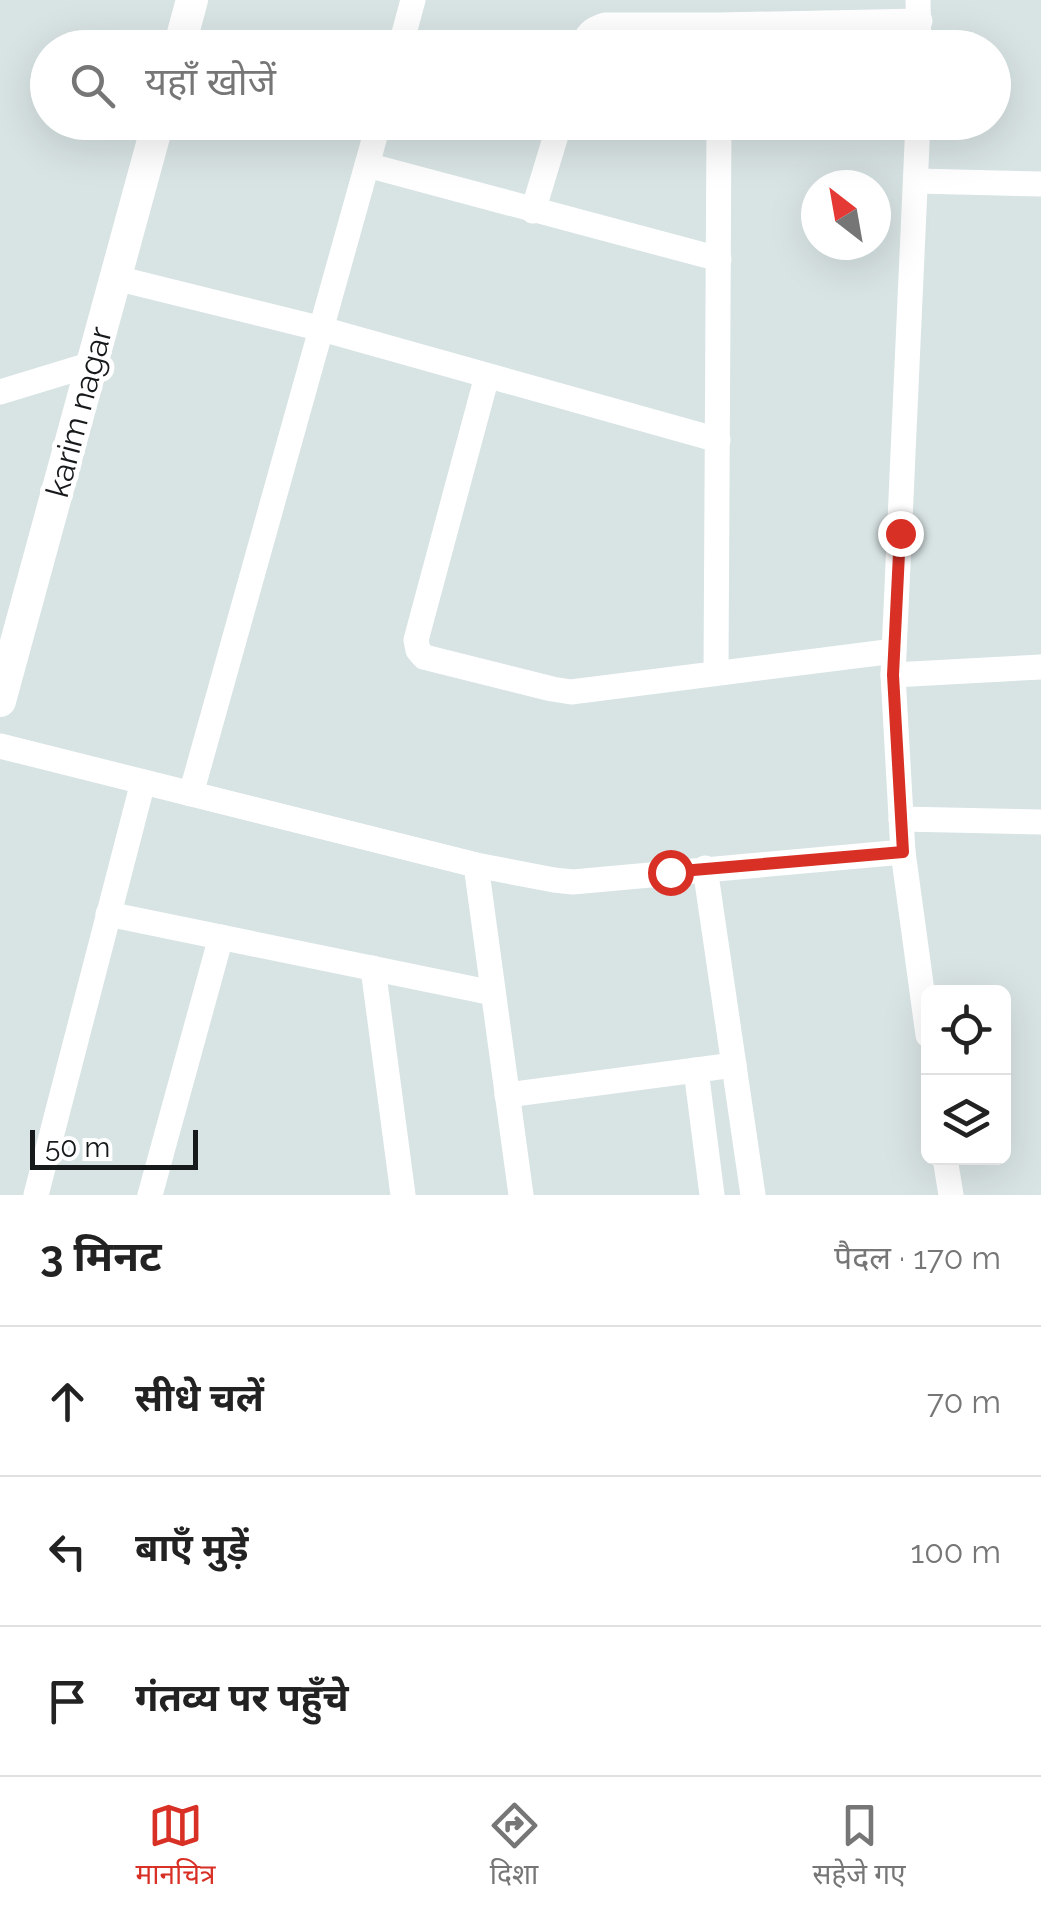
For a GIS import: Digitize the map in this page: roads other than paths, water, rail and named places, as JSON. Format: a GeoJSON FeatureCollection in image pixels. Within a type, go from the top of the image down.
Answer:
{"type":"FeatureCollection","features":[{"type":"Feature","properties":{"kind":"street"},"geometry":{"type":"LineString","coordinates":[[184,30],[192,0]]}},
{"type":"Feature","properties":{"kind":"street"},"geometry":{"type":"LineString","coordinates":[[404,30],[412,0]]}},
{"type":"Feature","properties":{"kind":"street"},"geometry":{"type":"LineString","coordinates":[[766,30],[919,10]]}},
{"type":"Feature","properties":{"kind":"street"},"geometry":{"type":"LineString","coordinates":[[592,30],[605,25],[657,30]]}},
{"type":"Feature","properties":{"kind":"street","name":"karim nagar"},"geometry":{"type":"LineString","coordinates":[[0,701],[153,140]]}},
{"type":"Feature","properties":{"kind":"street"},"geometry":{"type":"LineString","coordinates":[[191,794],[374,140]]}},
{"type":"Feature","properties":{"kind":"street"},"geometry":{"type":"LineString","coordinates":[[534,210],[555,140]]}},
{"type":"Feature","properties":{"kind":"street"},"geometry":{"type":"LineString","coordinates":[[716,674],[720,140]]}},
{"type":"Feature","properties":{"kind":"street"},"geometry":{"type":"LineString","coordinates":[[918,140],[893,663],[903,852],[921,985]]}},
{"type":"Feature","properties":{"kind":"street"},"geometry":{"type":"LineString","coordinates":[[367,165],[719,259]]}},
{"type":"Feature","properties":{"kind":"street"},"geometry":{"type":"LineString","coordinates":[[917,181],[1041,184]]}},
{"type":"Feature","properties":{"kind":"street"},"geometry":{"type":"LineString","coordinates":[[116,278],[322,330],[718,440]]}},
{"type":"Feature","properties":{"kind":"street"},"geometry":{"type":"LineString","coordinates":[[0,392],[92,364]]}},
{"type":"Feature","properties":{"kind":"street"},"geometry":{"type":"LineString","coordinates":[[487,376],[416,640],[424,657],[571,692],[716,674],[893,663],[1041,668]]}},
{"type":"Feature","properties":{"kind":"street"},"geometry":{"type":"LineString","coordinates":[[0,746],[476,865],[573,882],[903,852]]}},
{"type":"Feature","properties":{"kind":"street"},"geometry":{"type":"LineString","coordinates":[[36,1195],[143,782]]}},
{"type":"Feature","properties":{"kind":"street"},"geometry":{"type":"LineString","coordinates":[[901,820],[1041,822]]}},
{"type":"Feature","properties":{"kind":"street"},"geometry":{"type":"LineString","coordinates":[[476,865],[521,1195]]}},
{"type":"Feature","properties":{"kind":"street"},"geometry":{"type":"LineString","coordinates":[[705,868],[753,1195]]}},
{"type":"Feature","properties":{"kind":"street"},"geometry":{"type":"LineString","coordinates":[[108,914],[494,993]]}},
{"type":"Feature","properties":{"kind":"street"},"geometry":{"type":"LineString","coordinates":[[150,1195],[221,937]]}},
{"type":"Feature","properties":{"kind":"street"},"geometry":{"type":"LineString","coordinates":[[373,968],[403,1195]]}},
{"type":"Feature","properties":{"kind":"street"},"geometry":{"type":"LineString","coordinates":[[508,1094],[734,1065]]}},
{"type":"Feature","properties":{"kind":"street"},"geometry":{"type":"LineString","coordinates":[[696,1070],[712,1195]]}},
{"type":"Feature","properties":{"kind":"street"},"geometry":{"type":"LineString","coordinates":[[947,1165],[950,1195]]}}]}
